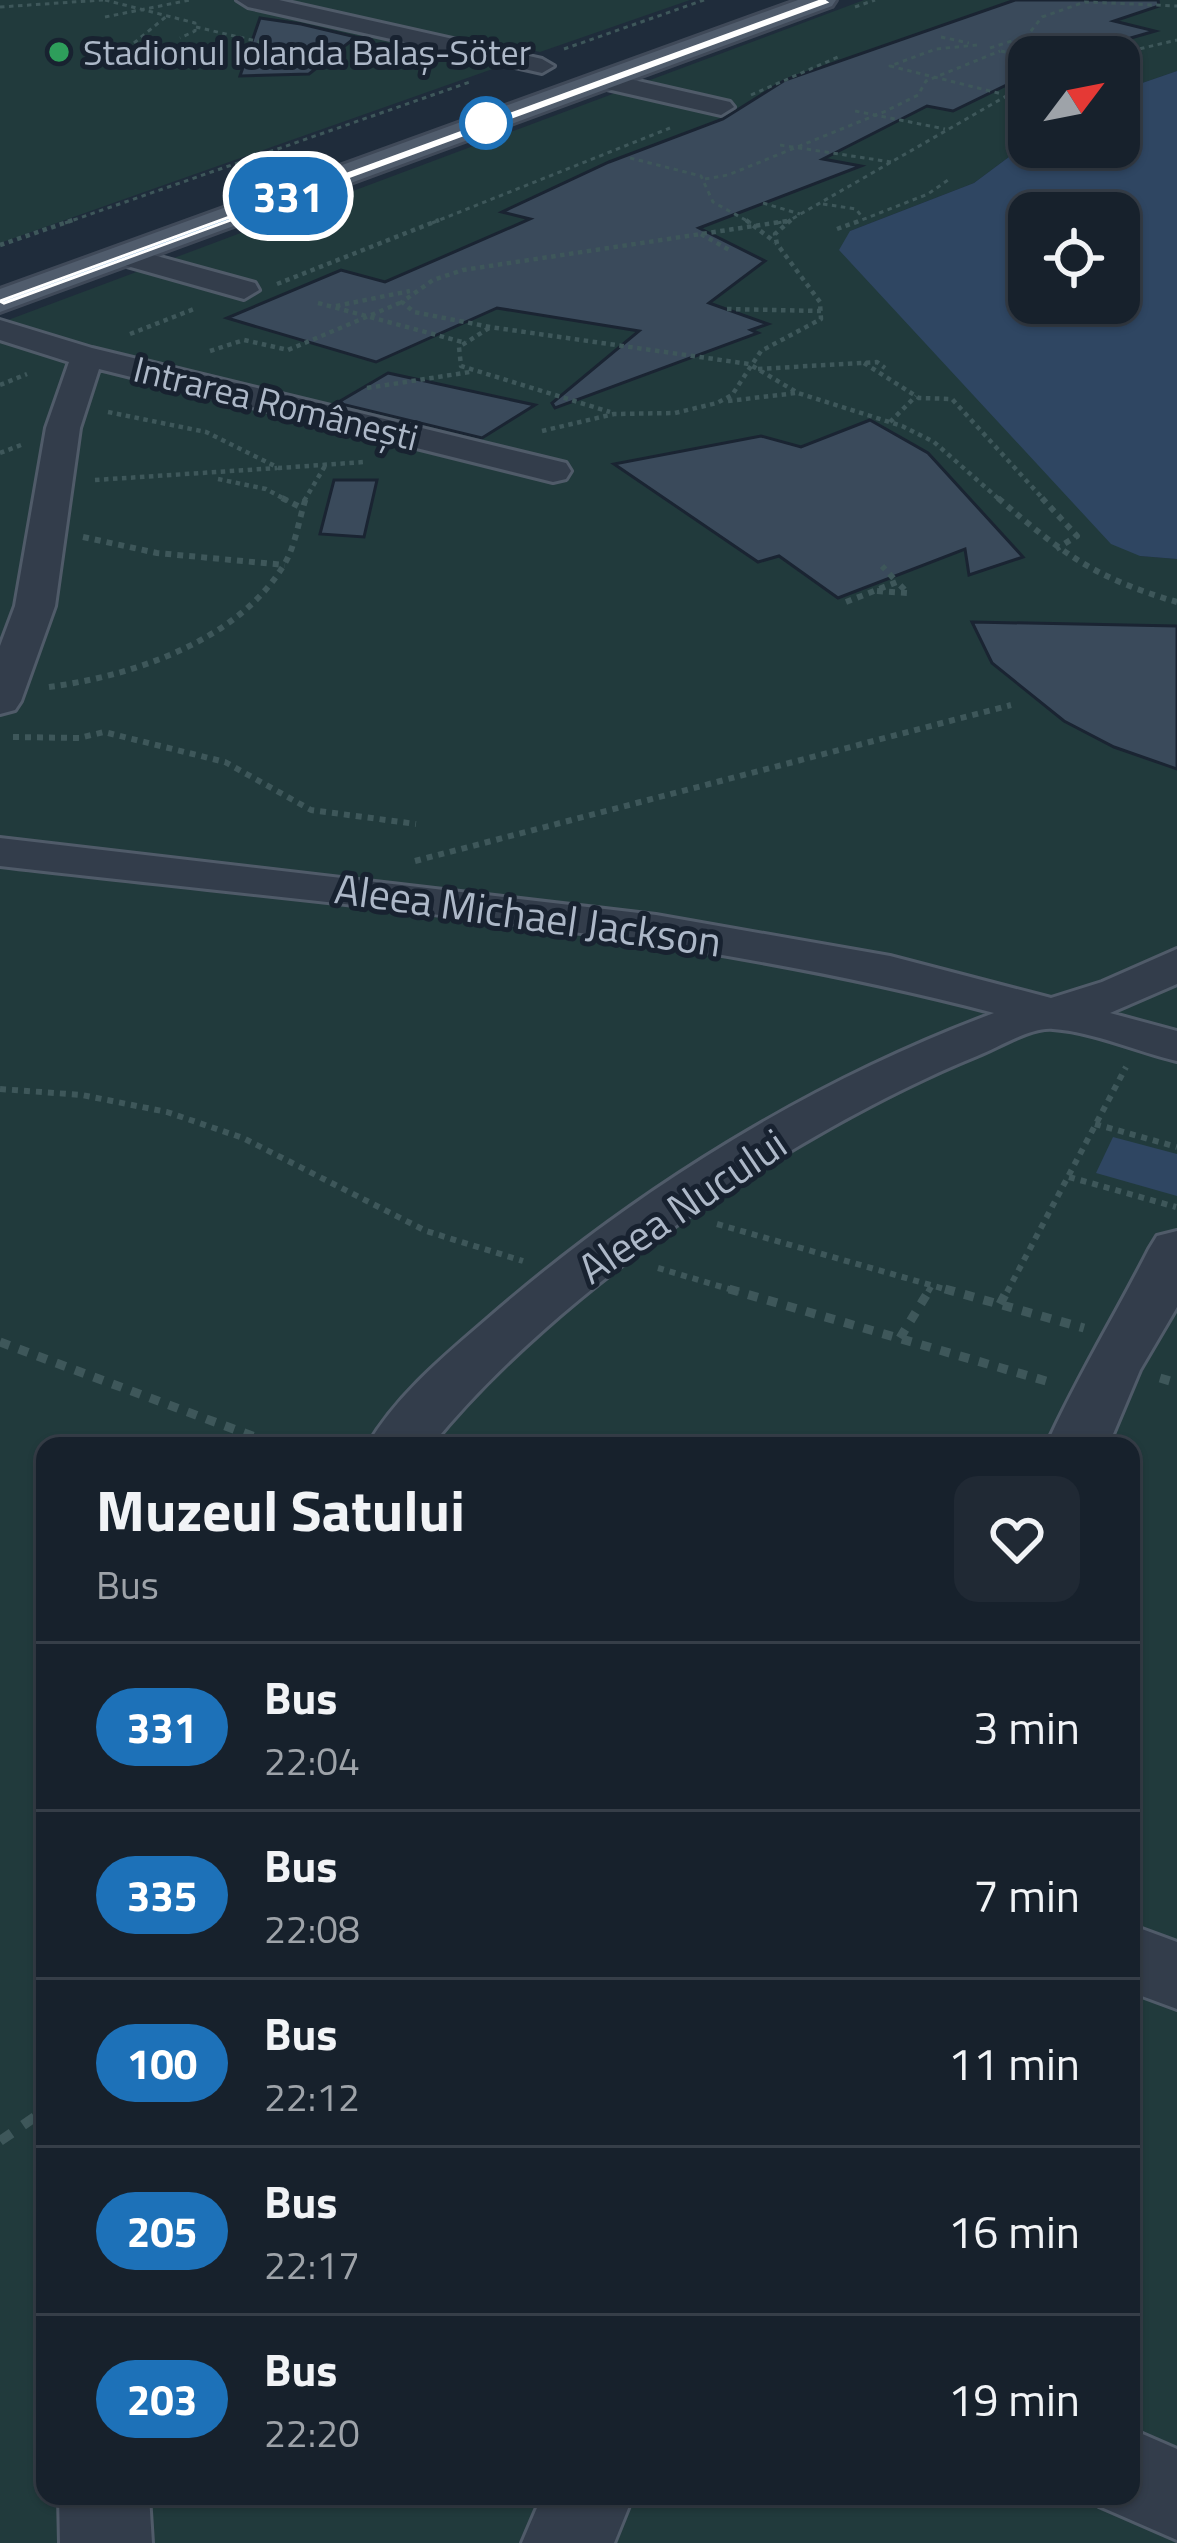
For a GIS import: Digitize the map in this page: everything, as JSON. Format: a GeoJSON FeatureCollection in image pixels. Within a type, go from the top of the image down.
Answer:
{"type":"FeatureCollection","features":[{"type":"Feature","properties":{"kind":"main road"},"geometry":{"type":"LineString","coordinates":[[0,278],[775,0]]}},
{"type":"Feature","properties":{"kind":"main road"},"geometry":{"type":"LineString","coordinates":[[0,301],[823,0]]}},
{"type":"Feature","properties":{"kind":"main road"},"geometry":{"type":"LineString","coordinates":[[494,83],[544,62]]}},
{"type":"Feature","properties":{"kind":"street"},"geometry":{"type":"LineString","coordinates":[[248,0],[544,62]]}},
{"type":"Feature","properties":{"kind":"street"},"geometry":{"type":"LineString","coordinates":[[603,80],[721,107]]}},
{"type":"Feature","properties":{"kind":"street"},"geometry":{"type":"LineString","coordinates":[[124,256],[244,290]]}},
{"type":"Feature","properties":{"kind":"street","name":"Intrarea Românești"},"geometry":{"type":"LineString","coordinates":[[0,330],[83,356],[553,471]]}},
{"type":"Feature","properties":{"kind":"street"},"geometry":{"type":"LineString","coordinates":[[3,695],[35,606],[63,428],[83,356]]}},
{"type":"Feature","properties":{"kind":"street","name":"Aleea Michael Jackson"},"geometry":{"type":"LineString","coordinates":[[0,852],[656,928],[890,971],[1161,1060]]}},
{"type":"Feature","properties":{"kind":"street","name":"Aleea Nucului"},"geometry":{"type":"LineString","coordinates":[[406,1437],[453,1381],[590,1264],[664,1208],[902,1072],[1029,1019],[1120,993],[1177,964]]}},
{"type":"Feature","properties":{"kind":"street"},"geometry":{"type":"LineString","coordinates":[[1089,1421],[1113,1364],[1131,1342],[1177,1249]]}},
{"type":"Feature","properties":{"kind":"street"},"geometry":{"type":"LineString","coordinates":[[1140,1962],[1177,1976]]}},
{"type":"Feature","properties":{"kind":"street"},"geometry":{"type":"LineString","coordinates":[[1140,2478],[1177,2495]]}},
{"type":"Feature","properties":{"kind":"street"},"geometry":{"type":"LineString","coordinates":[[104,2505],[106,2543]]}},
{"type":"Feature","properties":{"kind":"street"},"geometry":{"type":"LineString","coordinates":[[568,2543],[584,2505]]}},
{"type":"Feature","properties":{"kind":"path"},"geometry":{"type":"LineString","coordinates":[[0,7],[104,0],[286,48]]}},
{"type":"Feature","properties":{"kind":"path"},"geometry":{"type":"LineString","coordinates":[[105,17],[190,0]]}},
{"type":"Feature","properties":{"kind":"path"},"geometry":{"type":"LineString","coordinates":[[0,245],[544,62],[704,0]]}},
{"type":"Feature","properties":{"kind":"path"},"geometry":{"type":"LineString","coordinates":[[990,48],[1027,36],[1035,21],[1074,5],[1128,0],[1177,6]]}},
{"type":"Feature","properties":{"kind":"path"},"geometry":{"type":"LineString","coordinates":[[134,44],[167,15]]}},
{"type":"Feature","properties":{"kind":"path"},"geometry":{"type":"LineString","coordinates":[[180,38],[196,27]]}},
{"type":"Feature","properties":{"kind":"path"},"geometry":{"type":"LineString","coordinates":[[941,37],[1008,53]]}},
{"type":"Feature","properties":{"kind":"path"},"geometry":{"type":"LineString","coordinates":[[1140,49],[1177,40]]}},
{"type":"Feature","properties":{"kind":"path"},"geometry":{"type":"LineString","coordinates":[[977,45],[936,49],[890,66],[1004,95]]}},
{"type":"Feature","properties":{"kind":"path"},"geometry":{"type":"LineString","coordinates":[[630,158],[705,179],[728,175],[876,116],[918,95],[922,84],[933,78],[1000,51]]}},
{"type":"Feature","properties":{"kind":"path"},"geometry":{"type":"LineString","coordinates":[[0,385],[244,290],[267,288],[838,57]]}},
{"type":"Feature","properties":{"kind":"path"},"geometry":{"type":"LineString","coordinates":[[761,91],[775,94]]}},
{"type":"Feature","properties":{"kind":"path"},"geometry":{"type":"LineString","coordinates":[[777,244],[775,234],[787,221],[1008,93]]}},
{"type":"Feature","properties":{"kind":"path"},"geometry":{"type":"LineString","coordinates":[[855,111],[945,129]]}},
{"type":"Feature","properties":{"kind":"path"},"geometry":{"type":"LineString","coordinates":[[780,145],[892,163]]}},
{"type":"Feature","properties":{"kind":"path"},"geometry":{"type":"LineString","coordinates":[[837,230],[928,194],[951,178]]}},
{"type":"Feature","properties":{"kind":"path"},"geometry":{"type":"LineString","coordinates":[[705,179],[713,202],[754,224],[777,244],[821,311],[821,319],[812,327],[761,351],[732,394],[717,403]]}},
{"type":"Feature","properties":{"kind":"path"},"geometry":{"type":"LineString","coordinates":[[763,203],[800,214]]}},
{"type":"Feature","properties":{"kind":"path"},"geometry":{"type":"LineString","coordinates":[[822,203],[856,209],[856,215],[866,218]]}},
{"type":"Feature","properties":{"kind":"path"},"geometry":{"type":"LineString","coordinates":[[331,307],[417,289],[463,270],[787,221]]}},
{"type":"Feature","properties":{"kind":"path"},"geometry":{"type":"LineString","coordinates":[[700,233],[731,251]]}},
{"type":"Feature","properties":{"kind":"path"},"geometry":{"type":"LineString","coordinates":[[363,318],[402,302],[417,289]]}},
{"type":"Feature","properties":{"kind":"path"},"geometry":{"type":"LineString","coordinates":[[402,302],[415,312],[490,327],[748,364],[798,393],[890,422],[934,442],[1056,549],[1118,585],[1177,602]]}},
{"type":"Feature","properties":{"kind":"path"},"geometry":{"type":"LineString","coordinates":[[318,303],[466,343]]}},
{"type":"Feature","properties":{"kind":"path"},"geometry":{"type":"LineString","coordinates":[[727,309],[821,311]]}},
{"type":"Feature","properties":{"kind":"path"},"geometry":{"type":"LineString","coordinates":[[472,372],[457,360],[459,347],[490,327]]}},
{"type":"Feature","properties":{"kind":"path"},"geometry":{"type":"LineString","coordinates":[[757,369],[877,362],[885,368]]}},
{"type":"Feature","properties":{"kind":"path"},"geometry":{"type":"LineString","coordinates":[[864,363],[916,396],[952,399],[1077,536],[1056,549]]}},
{"type":"Feature","properties":{"kind":"path"},"geometry":{"type":"LineString","coordinates":[[366,388],[472,372],[533,385],[614,414]]}},
{"type":"Feature","properties":{"kind":"path"},"geometry":{"type":"LineString","coordinates":[[479,454],[494,445],[614,414],[675,413],[756,394],[798,393]]}},
{"type":"Feature","properties":{"kind":"path"},"geometry":{"type":"LineString","coordinates":[[890,422],[916,396]]}},
{"type":"Feature","properties":{"kind":"path"},"geometry":{"type":"LineString","coordinates":[[106,411],[206,432],[279,468]]}},
{"type":"Feature","properties":{"kind":"path"},"geometry":{"type":"LineString","coordinates":[[57,481],[205,476],[373,461]]}},
{"type":"Feature","properties":{"kind":"path"},"geometry":{"type":"LineString","coordinates":[[3,695],[61,687],[140,666],[231,620],[285,565],[300,507],[314,477],[326,465]]}},
{"type":"Feature","properties":{"kind":"path"},"geometry":{"type":"LineString","coordinates":[[205,476],[266,489],[300,507]]}},
{"type":"Feature","properties":{"kind":"path"},"geometry":{"type":"LineString","coordinates":[[48,525],[128,551],[203,554],[285,565]]}},
{"type":"Feature","properties":{"kind":"path"},"geometry":{"type":"LineString","coordinates":[[874,591],[908,593],[883,566]]}},
{"type":"Feature","properties":{"kind":"path"},"geometry":{"type":"LineString","coordinates":[[846,602],[897,581]]}},
{"type":"Feature","properties":{"kind":"path"},"geometry":{"type":"LineString","coordinates":[[402,864],[1011,705]]}},
{"type":"Feature","properties":{"kind":"path"},"geometry":{"type":"LineString","coordinates":[[0,736],[79,738],[104,731],[225,762],[310,810],[416,824]]}},
{"type":"Feature","properties":{"kind":"path"},"geometry":{"type":"LineString","coordinates":[[1000,1304],[1095,1124],[1161,1060]]}},
{"type":"Feature","properties":{"kind":"path"},"geometry":{"type":"LineString","coordinates":[[0,1089],[82,1094],[167,1112],[243,1138],[443,1238],[590,1264],[899,1338],[1089,1421]]}},
{"type":"Feature","properties":{"kind":"path"},"geometry":{"type":"LineString","coordinates":[[1095,1124],[1177,1147]]}},
{"type":"Feature","properties":{"kind":"path"},"geometry":{"type":"LineString","coordinates":[[1068,1177],[1177,1208]]}},
{"type":"Feature","properties":{"kind":"path"},"geometry":{"type":"LineString","coordinates":[[664,1208],[1131,1342]]}},
{"type":"Feature","properties":{"kind":"path"},"geometry":{"type":"LineString","coordinates":[[899,1338],[932,1285]]}},
{"type":"Feature","properties":{"kind":"path"},"geometry":{"type":"LineString","coordinates":[[0,1342],[255,1437]]}},
{"type":"Feature","properties":{"kind":"path"},"geometry":{"type":"LineString","coordinates":[[0,2141],[36,2116]]}},
{"type":"Feature","properties":{"kind":"green space"},"geometry":{"type":"Polygon","coordinates":[[[0,0],[690,0],[540,52],[484,40],[450,51],[504,65],[0,243],[0,0]]]}},
{"type":"Feature","properties":{"kind":"green space"},"geometry":{"type":"Polygon","coordinates":[[[864,0],[1177,0],[1177,71],[1140,84],[1140,36],[1008,36],[1008,158],[974,183],[850,231],[1140,556],[1177,559],[1177,2543],[0,2543],[0,323],[864,0]]]}},
{"type":"Feature","properties":{"kind":"water"},"geometry":{"type":"Polygon","coordinates":[[[1177,71],[1177,559],[1140,556],[1111,544],[839,250],[850,231],[974,183],[1008,158],[1008,168],[1140,168],[1140,84],[1177,71]]]}},
{"type":"Feature","properties":{"kind":"water"},"geometry":{"type":"Polygon","coordinates":[[[1113,1137],[1177,1154],[1177,1196],[1096,1173],[1113,1137]]]}},
{"type":"Feature","properties":{"kind":"building"},"geometry":{"type":"Polygon","coordinates":[[[1015,0],[1158,0],[1159,6],[1114,21],[1155,31],[1138,36],[1008,36],[1008,84],[953,111],[927,106],[823,159],[861,166],[699,228],[765,261],[709,303],[768,324],[751,330],[758,333],[555,408],[552,403],[639,331],[497,308],[376,362],[227,318],[341,270],[385,282],[530,219],[502,212],[609,162],[723,119],[785,80],[1015,0]]]}},
{"type":"Feature","properties":{"kind":"building"},"geometry":{"type":"Polygon","coordinates":[[[260,18],[356,37],[309,74],[240,76],[260,18]]]}},
{"type":"Feature","properties":{"kind":"building"},"geometry":{"type":"Polygon","coordinates":[[[388,373],[535,405],[482,438],[337,403],[388,373]]]}},
{"type":"Feature","properties":{"kind":"building"},"geometry":{"type":"Polygon","coordinates":[[[870,420],[928,453],[1023,557],[969,575],[965,549],[838,598],[779,556],[758,562],[614,464],[761,436],[801,447],[870,420]]]}},
{"type":"Feature","properties":{"kind":"building"},"geometry":{"type":"Polygon","coordinates":[[[334,480],[377,480],[364,537],[320,534],[334,480]]]}},
{"type":"Feature","properties":{"kind":"building"},"geometry":{"type":"Polygon","coordinates":[[[972,622],[1177,626],[1177,769],[1114,747],[1064,721],[992,663],[972,622]]]}},
{"type":"Feature","properties":{"kind":"bus line","name":"331"},"geometry":{"type":"LineString","coordinates":[[0,301],[823,0]]}},
{"type":"Feature","properties":{"kind":"place","name":"Stadionul Iolanda Balaș-Söter"},"geometry":{"type":"Point","coordinates":[59,52]}}]}
